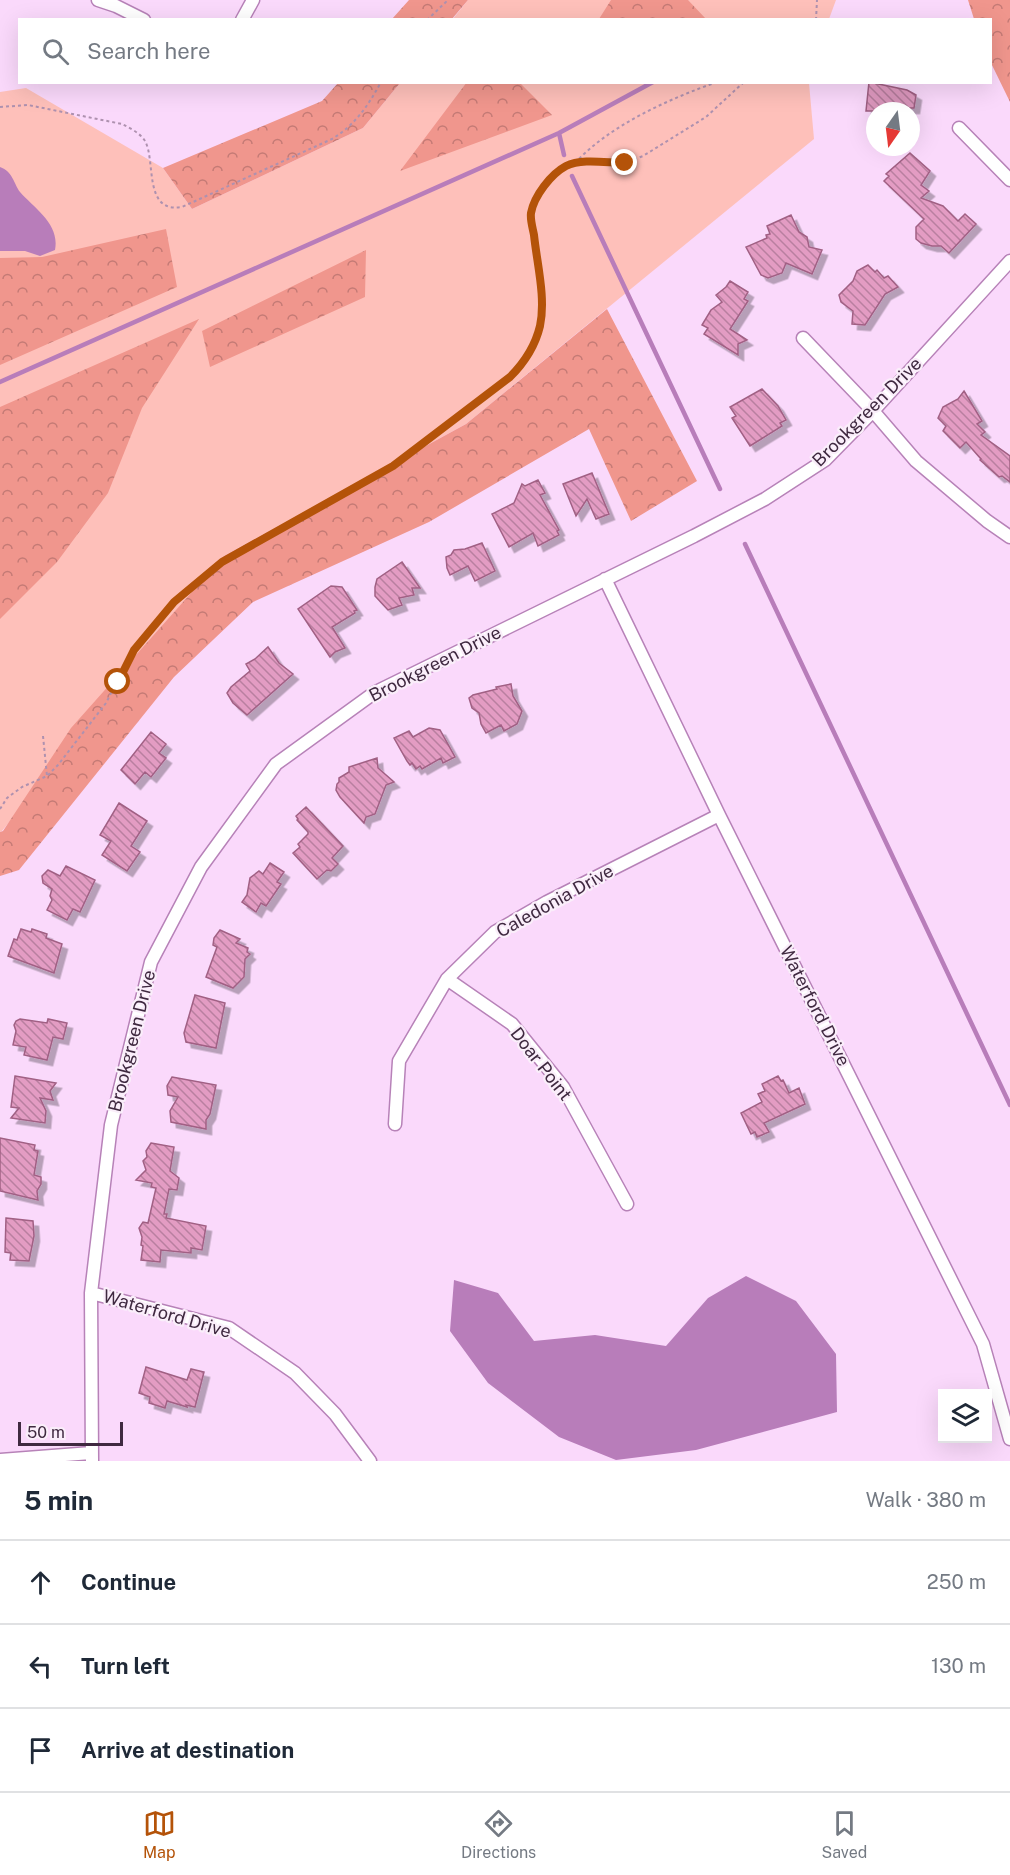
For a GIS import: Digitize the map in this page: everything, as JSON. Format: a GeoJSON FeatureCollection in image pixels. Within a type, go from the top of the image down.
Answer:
{"type":"FeatureCollection","features":[{"type":"Feature","properties":{"kind":"street"},"geometry":{"type":"LineString","coordinates":[[98,0],[140,18]]}},
{"type":"Feature","properties":{"kind":"street"},"geometry":{"type":"LineString","coordinates":[[243,18],[253,0]]}},
{"type":"Feature","properties":{"kind":"street"},"geometry":{"type":"LineString","coordinates":[[959,128],[1010,180]]}},
{"type":"Feature","properties":{"kind":"street","name":"Brookgreen Drive"},"geometry":{"type":"LineString","coordinates":[[91,1457],[93,1371],[91,1293],[111,1125],[152,962],[201,867],[276,764],[374,693],[765,499],[825,460],[1010,261]]}},
{"type":"Feature","properties":{"kind":"street"},"geometry":{"type":"LineString","coordinates":[[803,338],[873,411],[916,461],[987,521],[1010,537]]}},
{"type":"Feature","properties":{"kind":"street","name":"Waterford Drive"},"geometry":{"type":"LineString","coordinates":[[605,579],[719,815],[983,1344],[1010,1438]]}},
{"type":"Feature","properties":{"kind":"street","name":"Caledonia Drive"},"geometry":{"type":"LineString","coordinates":[[396,1124],[399,1061],[447,979],[495,932],[547,902],[719,815]]}},
{"type":"Feature","properties":{"kind":"street","name":"Doar Point"},"geometry":{"type":"LineString","coordinates":[[447,979],[512,1024],[563,1087],[627,1204]]}},
{"type":"Feature","properties":{"kind":"street","name":"Waterford Drive"},"geometry":{"type":"LineString","coordinates":[[91,1293],[229,1328],[295,1373],[335,1414],[370,1461]]}},
{"type":"Feature","properties":{"kind":"street"},"geometry":{"type":"LineString","coordinates":[[0,1460],[91,1457]]}},
{"type":"Feature","properties":{"kind":"path"},"geometry":{"type":"LineString","coordinates":[[429,18],[448,0]]}},
{"type":"Feature","properties":{"kind":"path"},"geometry":{"type":"LineString","coordinates":[[816,18],[817,0]]}},
{"type":"Feature","properties":{"kind":"path"},"geometry":{"type":"LineString","coordinates":[[0,107],[28,105],[128,127],[145,142],[157,195],[167,206],[175,208],[182,207],[332,139],[346,130],[360,116],[380,84]]}},
{"type":"Feature","properties":{"kind":"path"},"geometry":{"type":"LineString","coordinates":[[574,164],[590,147],[622,126],[652,110],[712,84]]}},
{"type":"Feature","properties":{"kind":"path"},"geometry":{"type":"LineString","coordinates":[[0,809],[8,798],[22,787],[47,776],[106,703],[134,650],[174,602],[222,562],[393,466],[510,377],[526,361],[537,338],[541,298],[531,213],[548,181],[566,166],[625,163],[643,156],[706,117],[742,84]]}},
{"type":"Feature","properties":{"kind":"path"},"geometry":{"type":"LineString","coordinates":[[43,736],[47,776]]}},
{"type":"Feature","properties":{"kind":"shaded area"},"geometry":{"type":"Polygon","coordinates":[[[468,0],[836,0],[829,18],[454,18],[468,0]]]}},
{"type":"Feature","properties":{"kind":"shaded area"},"geometry":{"type":"Polygon","coordinates":[[[399,84],[809,84],[814,139],[466,424],[224,556],[0,832],[0,92],[26,88],[163,168],[192,209],[363,128],[399,84]]]}},
{"type":"Feature","properties":{"kind":"shaded area"},"geometry":{"type":"Polygon","coordinates":[[[0,167],[10,174],[20,192],[50,225],[56,241],[55,250],[40,256],[25,251],[0,251],[0,167]]]}},
{"type":"Feature","properties":{"kind":"shaded area"},"geometry":{"type":"Polygon","coordinates":[[[746,1276],[796,1301],[836,1354],[837,1412],[696,1450],[616,1460],[559,1437],[488,1383],[450,1331],[454,1280],[498,1293],[534,1341],[595,1335],[666,1346],[708,1298],[746,1276]]]}},
{"type":"Feature","properties":{"kind":"green space"},"geometry":{"type":"Polygon","coordinates":[[[409,0],[468,0],[453,18],[393,18],[409,0]]]}},
{"type":"Feature","properties":{"kind":"green space"},"geometry":{"type":"Polygon","coordinates":[[[611,0],[688,0],[705,18],[600,18],[611,0]]]}},
{"type":"Feature","properties":{"kind":"green space"},"geometry":{"type":"Polygon","coordinates":[[[968,0],[1010,0],[1010,102],[992,65],[992,18],[974,18],[968,0]]]}},
{"type":"Feature","properties":{"kind":"green space"},"geometry":{"type":"Polygon","coordinates":[[[337,84],[399,84],[363,128],[192,209],[163,168],[322,101],[337,84]]]}},
{"type":"Feature","properties":{"kind":"green space"},"geometry":{"type":"Polygon","coordinates":[[[465,84],[521,84],[552,115],[400,171],[465,84]]]}},
{"type":"Feature","properties":{"kind":"green space"},"geometry":{"type":"Polygon","coordinates":[[[166,229],[177,287],[0,365],[0,258],[42,257],[166,229]]]}},
{"type":"Feature","properties":{"kind":"green space"},"geometry":{"type":"Polygon","coordinates":[[[366,250],[365,297],[210,367],[202,331],[366,250]]]}},
{"type":"Feature","properties":{"kind":"green space"},"geometry":{"type":"Polygon","coordinates":[[[607,309],[697,481],[631,521],[589,429],[429,522],[253,602],[174,677],[19,870],[0,876],[0,832],[3,831],[71,728],[224,556],[466,424],[607,309]]]}},
{"type":"Feature","properties":{"kind":"green space"},"geometry":{"type":"Polygon","coordinates":[[[199,319],[142,408],[108,493],[57,562],[0,619],[0,407],[199,319]]]}},
{"type":"Feature","properties":{"kind":"building"},"geometry":{"type":"Polygon","coordinates":[[[869,84],[907,90],[916,95],[915,102],[867,102],[869,84]]]}},
{"type":"Feature","properties":{"kind":"building"},"geometry":{"type":"Polygon","coordinates":[[[907,156],[913,156],[930,171],[921,185],[929,191],[921,198],[943,206],[958,221],[965,214],[976,224],[949,253],[941,246],[921,243],[916,239],[916,227],[924,219],[884,181],[889,176],[886,174],[907,156]]]}},
{"type":"Feature","properties":{"kind":"building"},"geometry":{"type":"Polygon","coordinates":[[[791,215],[799,232],[807,237],[809,247],[822,250],[812,274],[786,263],[782,273],[768,278],[761,275],[746,247],[767,238],[766,235],[770,234],[767,226],[791,215]]]}},
{"type":"Feature","properties":{"kind":"building"},"geometry":{"type":"Polygon","coordinates":[[[868,265],[884,278],[888,276],[898,287],[885,294],[865,325],[852,324],[853,311],[841,302],[839,295],[853,281],[857,271],[868,265]]]}},
{"type":"Feature","properties":{"kind":"building"},"geometry":{"type":"Polygon","coordinates":[[[730,281],[748,292],[744,299],[748,301],[730,329],[747,340],[738,344],[738,355],[704,334],[708,328],[702,325],[711,310],[722,302],[716,295],[730,281]]]}},
{"type":"Feature","properties":{"kind":"building"},"geometry":{"type":"Polygon","coordinates":[[[762,389],[778,406],[786,420],[780,423],[782,426],[750,446],[732,418],[736,416],[730,407],[762,389]]]}},
{"type":"Feature","properties":{"kind":"building"},"geometry":{"type":"Polygon","coordinates":[[[964,391],[982,421],[977,424],[985,432],[981,435],[1010,456],[1010,482],[1002,476],[999,477],[980,460],[966,442],[960,448],[943,431],[946,426],[938,418],[943,407],[958,399],[964,391]]]}},
{"type":"Feature","properties":{"kind":"building"},"geometry":{"type":"Polygon","coordinates":[[[592,473],[609,514],[596,519],[587,499],[576,516],[563,484],[592,473]]]}},
{"type":"Feature","properties":{"kind":"building"},"geometry":{"type":"Polygon","coordinates":[[[538,480],[545,493],[540,495],[559,530],[557,531],[559,535],[538,546],[533,533],[509,547],[492,514],[514,503],[522,484],[525,486],[538,480]]]}},
{"type":"Feature","properties":{"kind":"building"},"geometry":{"type":"Polygon","coordinates":[[[482,543],[495,571],[475,581],[468,566],[450,575],[446,557],[454,550],[482,543]]]}},
{"type":"Feature","properties":{"kind":"building"},"geometry":{"type":"Polygon","coordinates":[[[402,562],[420,588],[412,588],[414,595],[399,598],[402,605],[388,610],[375,596],[377,579],[402,562]]]}},
{"type":"Feature","properties":{"kind":"building"},"geometry":{"type":"Polygon","coordinates":[[[331,586],[342,587],[357,610],[332,627],[345,648],[330,657],[298,609],[331,586]]]}},
{"type":"Feature","properties":{"kind":"building"},"geometry":{"type":"Polygon","coordinates":[[[268,647],[279,663],[293,674],[247,715],[233,703],[227,693],[250,671],[246,664],[268,647]]]}},
{"type":"Feature","properties":{"kind":"building"},"geometry":{"type":"Polygon","coordinates":[[[511,684],[513,696],[522,711],[517,724],[504,731],[501,725],[486,733],[479,713],[472,708],[469,698],[497,689],[496,687],[511,684]]]}},
{"type":"Feature","properties":{"kind":"building"},"geometry":{"type":"Polygon","coordinates":[[[429,728],[440,730],[455,757],[443,763],[441,758],[422,769],[420,766],[416,769],[412,763],[410,765],[407,761],[394,738],[409,731],[413,737],[429,728]]]}},
{"type":"Feature","properties":{"kind":"building"},"geometry":{"type":"Polygon","coordinates":[[[151,732],[166,744],[159,753],[166,758],[151,777],[145,772],[135,784],[121,770],[151,732]]]}},
{"type":"Feature","properties":{"kind":"building"},"geometry":{"type":"Polygon","coordinates":[[[377,758],[378,768],[394,782],[386,785],[375,814],[366,817],[364,823],[340,797],[336,790],[337,784],[339,778],[349,772],[349,767],[377,758]]]}},
{"type":"Feature","properties":{"kind":"building"},"geometry":{"type":"Polygon","coordinates":[[[119,803],[147,821],[131,846],[140,852],[127,871],[102,855],[111,841],[100,835],[119,803]]]}},
{"type":"Feature","properties":{"kind":"building"},"geometry":{"type":"Polygon","coordinates":[[[306,807],[343,846],[332,858],[338,864],[317,879],[293,853],[308,834],[296,816],[306,807]]]}},
{"type":"Feature","properties":{"kind":"building"},"geometry":{"type":"Polygon","coordinates":[[[270,863],[284,872],[277,882],[281,884],[266,906],[261,903],[256,912],[242,902],[247,895],[250,878],[259,871],[263,874],[270,863]]]}},
{"type":"Feature","properties":{"kind":"building"},"geometry":{"type":"Polygon","coordinates":[[[66,866],[95,880],[80,912],[73,909],[67,920],[47,910],[52,900],[50,896],[52,889],[43,883],[42,876],[48,870],[60,876],[66,866]]]}},
{"type":"Feature","properties":{"kind":"building"},"geometry":{"type":"Polygon","coordinates":[[[21,929],[31,932],[32,929],[47,934],[46,938],[62,944],[54,973],[8,956],[14,939],[17,940],[21,929]]]}},
{"type":"Feature","properties":{"kind":"building"},"geometry":{"type":"Polygon","coordinates":[[[220,930],[240,939],[236,943],[248,948],[247,952],[250,954],[245,959],[244,977],[233,988],[206,977],[217,947],[213,945],[214,938],[220,930]]]}},
{"type":"Feature","properties":{"kind":"building"},"geometry":{"type":"Polygon","coordinates":[[[195,995],[225,1003],[216,1048],[186,1042],[184,1033],[195,995]]]}},
{"type":"Feature","properties":{"kind":"building"},"geometry":{"type":"Polygon","coordinates":[[[20,1019],[47,1023],[48,1019],[67,1023],[63,1039],[53,1037],[47,1060],[24,1055],[26,1047],[13,1045],[16,1031],[14,1025],[20,1019]]]}},
{"type":"Feature","properties":{"kind":"building"},"geometry":{"type":"Polygon","coordinates":[[[15,1076],[56,1083],[50,1091],[53,1100],[40,1098],[46,1111],[45,1123],[11,1118],[19,1108],[11,1107],[15,1076]]]}},
{"type":"Feature","properties":{"kind":"building"},"geometry":{"type":"Polygon","coordinates":[[[778,1076],[781,1081],[783,1080],[789,1093],[799,1088],[805,1104],[764,1123],[769,1132],[757,1137],[755,1132],[751,1134],[741,1113],[762,1102],[758,1094],[765,1091],[762,1084],[778,1076]]]}},
{"type":"Feature","properties":{"kind":"building"},"geometry":{"type":"Polygon","coordinates":[[[172,1077],[216,1085],[210,1114],[206,1120],[206,1129],[171,1122],[170,1111],[178,1097],[168,1095],[167,1086],[172,1077]]]}},
{"type":"Feature","properties":{"kind":"building"},"geometry":{"type":"Polygon","coordinates":[[[0,1138],[35,1145],[34,1150],[38,1151],[34,1175],[41,1177],[41,1184],[37,1191],[38,1200],[0,1191],[0,1138]]]}},
{"type":"Feature","properties":{"kind":"building"},"geometry":{"type":"Polygon","coordinates":[[[151,1143],[174,1147],[170,1171],[179,1178],[177,1190],[169,1189],[164,1214],[167,1214],[166,1218],[206,1226],[202,1250],[191,1248],[191,1253],[161,1250],[160,1262],[141,1260],[143,1246],[139,1228],[143,1222],[148,1223],[156,1188],[151,1187],[152,1183],[136,1180],[146,1170],[143,1161],[147,1157],[146,1151],[151,1143]]]}},
{"type":"Feature","properties":{"kind":"building"},"geometry":{"type":"Polygon","coordinates":[[[6,1218],[33,1221],[34,1236],[29,1261],[10,1260],[11,1253],[5,1252],[6,1218]]]}},
{"type":"Feature","properties":{"kind":"building"},"geometry":{"type":"Polygon","coordinates":[[[146,1367],[187,1380],[191,1369],[204,1372],[195,1407],[167,1401],[165,1408],[149,1403],[150,1397],[139,1393],[146,1367]]]}},
{"type":"Feature","properties":{"kind":"waterway"},"geometry":{"type":"LineString","coordinates":[[0,382],[559,133],[649,84]]}},
{"type":"Feature","properties":{"kind":"waterway"},"geometry":{"type":"LineString","coordinates":[[559,133],[564,155]]}},
{"type":"Feature","properties":{"kind":"waterway"},"geometry":{"type":"LineString","coordinates":[[572,176],[720,489]]}},
{"type":"Feature","properties":{"kind":"waterway"},"geometry":{"type":"LineString","coordinates":[[745,544],[1010,1105]]}},
{"type":"Feature","properties":{"kind":"route"},"geometry":{"type":"LineString","coordinates":[[118,682],[134,650],[174,602],[222,562],[393,466],[510,377],[526,361],[537,338],[540,323],[541,298],[531,213],[537,198],[548,181],[566,166],[579,163],[625,163]]}}]}
